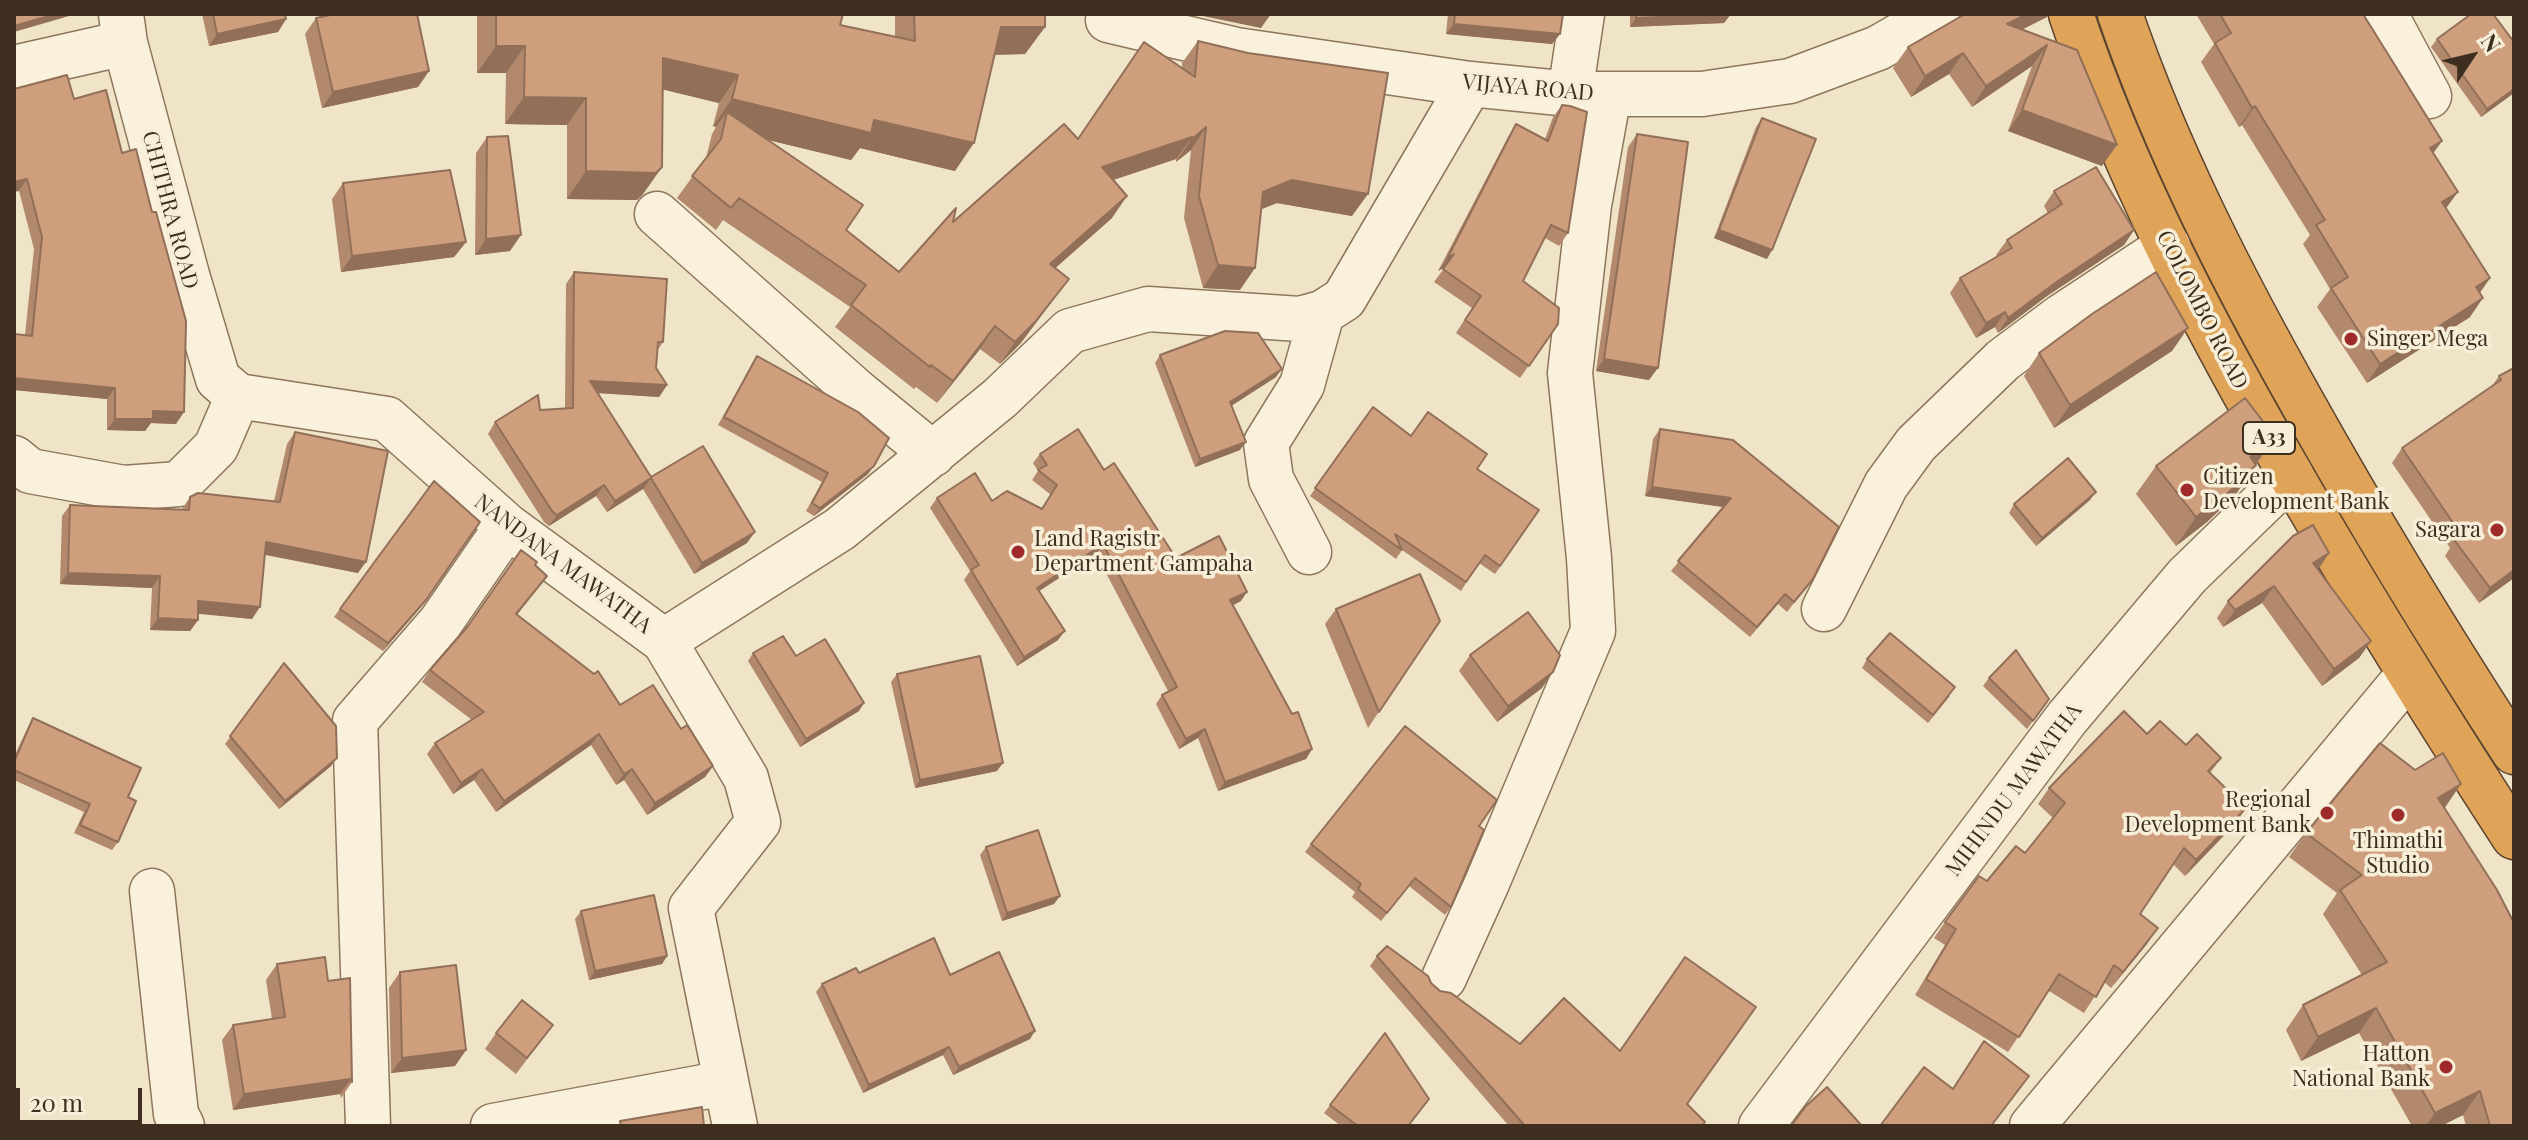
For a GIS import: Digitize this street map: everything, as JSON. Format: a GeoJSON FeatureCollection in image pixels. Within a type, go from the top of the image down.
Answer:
{"type":"FeatureCollection","features":[{"type":"Feature","properties":{"kind":"highway","name":"COLOMBO ROAD"},"geometry":{"type":"LineString","coordinates":[[2071,14],[2098,91],[2210,330],[2291,475],[2409,674],[2514,837]]}},
{"type":"Feature","properties":{"kind":"highway","name":"COLOMBO ROAD"},"geometry":{"type":"LineString","coordinates":[[2120,14],[2168,141],[2251,311],[2377,533],[2514,752]]}},
{"type":"Feature","properties":{"kind":"street"},"geometry":{"type":"LineString","coordinates":[[1444,978],[1593,631],[1589,558],[1570,373],[1589,205],[1590,94],[1582,14]]}},
{"type":"Feature","properties":{"kind":"street","name":"VIJAYA ROAD"},"geometry":{"type":"LineString","coordinates":[[1108,20],[1236,50],[1470,84],[1590,94],[1702,94],[1790,81],[1878,48],[1937,14]]}},
{"type":"Feature","properties":{"kind":"street"},"geometry":{"type":"LineString","coordinates":[[2385,14],[2429,96]]}},
{"type":"Feature","properties":{"kind":"street"},"geometry":{"type":"LineString","coordinates":[[14,68],[123,29]]}},
{"type":"Feature","properties":{"kind":"street","name":"CHITHRA ROAD"},"geometry":{"type":"LineString","coordinates":[[123,29],[187,275],[218,379],[238,396]]}},
{"type":"Feature","properties":{"kind":"street"},"geometry":{"type":"LineString","coordinates":[[664,641],[840,529],[1000,398],[1070,331],[1148,309],[1300,319],[1322,313],[1344,299],[1470,84]]}},
{"type":"Feature","properties":{"kind":"street"},"geometry":{"type":"LineString","coordinates":[[657,214],[856,391],[933,454]]}},
{"type":"Feature","properties":{"kind":"street"},"geometry":{"type":"LineString","coordinates":[[1824,609],[1886,485],[1916,444],[2003,360],[2062,316],[2168,246]]}},
{"type":"Feature","properties":{"kind":"street"},"geometry":{"type":"LineString","coordinates":[[1309,552],[1271,479],[1266,443],[1302,385],[1322,313]]}},
{"type":"Feature","properties":{"kind":"street"},"geometry":{"type":"LineString","coordinates":[[14,458],[30,471],[124,488],[179,484],[216,447],[238,396]]}},
{"type":"Feature","properties":{"kind":"street","name":"NANDANA MAWATHA"},"geometry":{"type":"LineString","coordinates":[[238,396],[387,419],[507,526],[664,641],[746,778],[758,822],[691,908],[725,1083]]}},
{"type":"Feature","properties":{"kind":"street","name":"MIHINDU MAWATHA"},"geometry":{"type":"LineString","coordinates":[[1761,1126],[2067,718],[2187,576],[2291,475]]}},
{"type":"Feature","properties":{"kind":"street"},"geometry":{"type":"LineString","coordinates":[[368,1126],[355,721],[440,623],[507,526]]}},
{"type":"Feature","properties":{"kind":"street"},"geometry":{"type":"LineString","coordinates":[[2032,1126],[2409,674]]}},
{"type":"Feature","properties":{"kind":"street"},"geometry":{"type":"LineString","coordinates":[[152,891],[176,1114],[182,1126]]}},
{"type":"Feature","properties":{"kind":"street"},"geometry":{"type":"LineString","coordinates":[[493,1126],[725,1083],[735,1126]]}},
{"type":"Feature","properties":{"kind":"building"},"geometry":{"type":"Polygon","coordinates":[[[14,14],[56,14],[14,26],[14,14]]]}},
{"type":"Feature","properties":{"kind":"building"},"geometry":{"type":"Polygon","coordinates":[[[213,14],[285,14],[286,19],[217,34],[213,14]]]}},
{"type":"Feature","properties":{"kind":"building"},"geometry":{"type":"Polygon","coordinates":[[[335,14],[417,14],[429,71],[333,92],[316,18],[335,14]]]}},
{"type":"Feature","properties":{"kind":"building"},"geometry":{"type":"Polygon","coordinates":[[[496,14],[843,14],[840,25],[915,41],[914,14],[1045,14],[1045,27],[1001,27],[974,143],[874,120],[871,133],[732,99],[738,75],[663,58],[662,167],[656,173],[586,171],[586,98],[524,97],[525,46],[496,46],[496,14]]]}},
{"type":"Feature","properties":{"kind":"building"},"geometry":{"type":"Polygon","coordinates":[[[1455,14],[1563,14],[1560,34],[1454,24],[1455,14]]]}},
{"type":"Feature","properties":{"kind":"building"},"geometry":{"type":"Polygon","coordinates":[[[1636,14],[1730,14],[1636,18],[1636,14]]]}},
{"type":"Feature","properties":{"kind":"building"},"geometry":{"type":"Polygon","coordinates":[[[1965,14],[2027,14],[2007,24],[2077,50],[2117,145],[2022,110],[2047,45],[1986,86],[1963,53],[1925,76],[1908,47],[1965,14]]]}},
{"type":"Feature","properties":{"kind":"building"},"geometry":{"type":"Polygon","coordinates":[[[2220,14],[2363,14],[2442,141],[2430,148],[2458,192],[2442,202],[2490,278],[2476,287],[2483,298],[2380,364],[2331,288],[2348,277],[2316,225],[2325,220],[2255,106],[2252,108],[2215,43],[2231,33],[2220,14]]]}},
{"type":"Feature","properties":{"kind":"building"},"geometry":{"type":"Polygon","coordinates":[[[2471,14],[2493,14],[2514,42],[2514,89],[2487,109],[2437,39],[2471,14]]]}},
{"type":"Feature","properties":{"kind":"building"},"geometry":{"type":"Polygon","coordinates":[[[1198,41],[1248,53],[1388,73],[1368,194],[1292,180],[1263,192],[1255,268],[1218,265],[1199,196],[1206,127],[1191,140],[1192,137],[1102,167],[1127,196],[1050,264],[1069,279],[1035,322],[1015,342],[995,326],[953,381],[930,367],[851,305],[866,285],[739,198],[731,208],[692,176],[721,139],[727,112],[863,205],[846,230],[899,272],[956,208],[953,222],[1064,124],[1078,139],[1144,42],[1195,77],[1198,41]]]}},
{"type":"Feature","properties":{"kind":"building"},"geometry":{"type":"Polygon","coordinates":[[[67,75],[74,99],[106,90],[122,153],[136,149],[186,321],[184,412],[153,411],[153,419],[115,419],[115,388],[14,378],[15,334],[32,336],[42,237],[27,179],[14,182],[14,89],[67,75]]]}},
{"type":"Feature","properties":{"kind":"building"},"geometry":{"type":"Polygon","coordinates":[[[1562,105],[1587,112],[1568,233],[1551,225],[1523,281],[1559,308],[1558,324],[1529,366],[1465,320],[1481,296],[1443,269],[1454,254],[1447,259],[1516,124],[1548,141],[1562,105]]]}},
{"type":"Feature","properties":{"kind":"building"},"geometry":{"type":"Polygon","coordinates":[[[1762,118],[1816,139],[1772,250],[1719,230],[1762,118]]]}},
{"type":"Feature","properties":{"kind":"building"},"geometry":{"type":"Polygon","coordinates":[[[1637,134],[1688,142],[1658,368],[1604,359],[1637,134]]]}},
{"type":"Feature","properties":{"kind":"building"},"geometry":{"type":"Polygon","coordinates":[[[508,136],[521,235],[486,239],[487,137],[508,136]]]}},
{"type":"Feature","properties":{"kind":"building"},"geometry":{"type":"Polygon","coordinates":[[[2096,167],[2134,230],[2008,318],[2005,312],[1986,323],[1960,278],[2012,248],[2007,240],[2062,204],[2054,191],[2096,167]]]}},
{"type":"Feature","properties":{"kind":"building"},"geometry":{"type":"Polygon","coordinates":[[[450,170],[466,242],[352,256],[343,183],[450,170]]]}},
{"type":"Feature","properties":{"kind":"building"},"geometry":{"type":"Polygon","coordinates":[[[574,272],[667,279],[663,342],[658,342],[656,368],[667,385],[590,381],[651,477],[703,446],[755,532],[702,563],[651,478],[615,501],[604,485],[557,515],[495,422],[538,395],[540,410],[573,408],[574,272]]]}},
{"type":"Feature","properties":{"kind":"building"},"geometry":{"type":"Polygon","coordinates":[[[2156,272],[2188,328],[2070,405],[2039,353],[2156,272]]]}},
{"type":"Feature","properties":{"kind":"building"},"geometry":{"type":"Polygon","coordinates":[[[1225,331],[1258,333],[1282,369],[1230,402],[1246,442],[1200,459],[1160,355],[1225,331]]]}},
{"type":"Feature","properties":{"kind":"building"},"geometry":{"type":"Polygon","coordinates":[[[757,356],[858,412],[889,438],[874,466],[820,508],[812,503],[828,473],[724,417],[757,356]]]}},
{"type":"Feature","properties":{"kind":"building"},"geometry":{"type":"Polygon","coordinates":[[[2514,368],[2514,570],[2490,588],[2455,541],[2462,536],[2402,448],[2514,368]]]}},
{"type":"Feature","properties":{"kind":"building","name":"Citizen Development Bank"},"geometry":{"type":"Polygon","coordinates":[[[2245,398],[2275,437],[2250,457],[2256,465],[2227,494],[2196,517],[2156,466],[2245,398]]]}},
{"type":"Feature","properties":{"kind":"building"},"geometry":{"type":"Polygon","coordinates":[[[1373,407],[1411,436],[1428,412],[1487,454],[1477,469],[1539,510],[1500,566],[1485,555],[1466,582],[1395,534],[1402,550],[1315,488],[1373,407]]]}},
{"type":"Feature","properties":{"kind":"building"},"geometry":{"type":"Polygon","coordinates":[[[1078,429],[1104,470],[1114,463],[1176,558],[1219,536],[1247,592],[1230,600],[1292,714],[1298,712],[1312,749],[1225,782],[1205,729],[1186,739],[1162,695],[1177,687],[1103,544],[1037,588],[1065,631],[1024,657],[971,570],[979,565],[937,498],[975,473],[992,501],[1007,491],[1042,509],[1057,485],[1038,470],[1047,465],[1040,454],[1078,429]]]}},
{"type":"Feature","properties":{"kind":"building"},"geometry":{"type":"Polygon","coordinates":[[[1660,429],[1733,440],[1839,527],[1813,579],[1794,602],[1785,594],[1757,627],[1678,561],[1731,498],[1652,487],[1660,429]]]}},
{"type":"Feature","properties":{"kind":"building"},"geometry":{"type":"Polygon","coordinates":[[[295,432],[388,451],[366,562],[266,542],[260,607],[198,601],[198,620],[158,618],[160,576],[68,573],[70,505],[189,510],[190,497],[198,493],[280,502],[295,432]]]}},
{"type":"Feature","properties":{"kind":"building"},"geometry":{"type":"Polygon","coordinates":[[[2068,458],[2096,492],[2042,538],[2014,504],[2068,458]]]}},
{"type":"Feature","properties":{"kind":"building"},"geometry":{"type":"Polygon","coordinates":[[[434,481],[480,522],[426,600],[388,643],[340,609],[434,481]]]}},
{"type":"Feature","properties":{"kind":"building"},"geometry":{"type":"Polygon","coordinates":[[[2313,525],[2329,553],[2313,563],[2371,641],[2334,669],[2274,586],[2235,610],[2228,601],[2293,536],[2313,525]]]}},
{"type":"Feature","properties":{"kind":"building"},"geometry":{"type":"Polygon","coordinates":[[[521,550],[537,562],[535,565],[547,576],[516,614],[594,674],[598,671],[620,705],[653,685],[681,729],[687,725],[713,766],[655,803],[632,769],[624,774],[599,734],[504,801],[482,769],[461,783],[435,743],[484,712],[430,670],[468,626],[521,550]]]}},
{"type":"Feature","properties":{"kind":"building"},"geometry":{"type":"Polygon","coordinates":[[[1420,574],[1440,621],[1379,712],[1336,609],[1420,574]]]}},
{"type":"Feature","properties":{"kind":"building"},"geometry":{"type":"Polygon","coordinates":[[[1528,612],[1560,655],[1553,672],[1508,706],[1470,655],[1528,612]]]}},
{"type":"Feature","properties":{"kind":"building"},"geometry":{"type":"Polygon","coordinates":[[[1890,633],[1955,687],[1933,715],[1867,659],[1890,633]]]}},
{"type":"Feature","properties":{"kind":"building"},"geometry":{"type":"Polygon","coordinates":[[[783,636],[796,656],[825,639],[864,703],[806,739],[753,653],[783,636]]]}},
{"type":"Feature","properties":{"kind":"building"},"geometry":{"type":"Polygon","coordinates":[[[2016,650],[2049,699],[2033,721],[1989,678],[2016,650]]]}},
{"type":"Feature","properties":{"kind":"building"},"geometry":{"type":"Polygon","coordinates":[[[980,656],[1003,763],[920,780],[897,674],[980,656]]]}},
{"type":"Feature","properties":{"kind":"building"},"geometry":{"type":"Polygon","coordinates":[[[284,663],[336,726],[337,758],[285,801],[230,736],[284,663]]]}},
{"type":"Feature","properties":{"kind":"building"},"geometry":{"type":"Polygon","coordinates":[[[2124,711],[2147,734],[2160,721],[2186,745],[2197,734],[2221,758],[2208,771],[2246,808],[2196,860],[2184,848],[2140,914],[2158,928],[2123,972],[2114,965],[2096,997],[2059,974],[2019,1037],[1926,979],[1956,929],[1945,922],[1979,876],[1987,881],[2016,846],[2025,853],[2065,803],[2049,788],[2124,711]]]}},
{"type":"Feature","properties":{"kind":"building"},"geometry":{"type":"Polygon","coordinates":[[[33,718],[141,768],[128,797],[136,801],[118,842],[80,825],[90,804],[14,770],[14,762],[33,718]]]}},
{"type":"Feature","properties":{"kind":"building"},"geometry":{"type":"Polygon","coordinates":[[[1405,726],[1497,800],[1479,826],[1484,830],[1451,907],[1415,878],[1387,913],[1358,889],[1361,884],[1311,844],[1405,726]]]}},
{"type":"Feature","properties":{"kind":"building"},"geometry":{"type":"Polygon","coordinates":[[[2380,743],[2415,770],[2443,753],[2461,784],[2438,798],[2497,890],[2514,923],[2514,1126],[2490,1126],[2480,1091],[2435,1113],[2376,1008],[2318,1037],[2303,1005],[2387,962],[2340,890],[2362,875],[2306,833],[2380,743]]]}},
{"type":"Feature","properties":{"kind":"building"},"geometry":{"type":"Polygon","coordinates":[[[1038,830],[1060,896],[1007,913],[986,847],[1038,830]]]}},
{"type":"Feature","properties":{"kind":"building"},"geometry":{"type":"Polygon","coordinates":[[[654,895],[667,956],[595,971],[581,911],[654,895]]]}},
{"type":"Feature","properties":{"kind":"building"},"geometry":{"type":"Polygon","coordinates":[[[934,938],[950,975],[999,952],[1035,1031],[959,1067],[949,1047],[869,1085],[822,984],[856,968],[859,973],[934,938]]]}},
{"type":"Feature","properties":{"kind":"building"},"geometry":{"type":"Polygon","coordinates":[[[1387,946],[1428,976],[1440,991],[1451,993],[1520,1044],[1564,998],[1620,1051],[1685,957],[1756,1007],[1687,1104],[1705,1122],[1702,1126],[1525,1126],[1377,956],[1387,946]]]}},
{"type":"Feature","properties":{"kind":"building"},"geometry":{"type":"Polygon","coordinates":[[[325,957],[328,981],[350,978],[352,1082],[351,1079],[244,1094],[233,1025],[285,1017],[277,964],[325,957]]]}},
{"type":"Feature","properties":{"kind":"building"},"geometry":{"type":"Polygon","coordinates":[[[456,965],[466,1050],[402,1058],[400,972],[456,965]]]}},
{"type":"Feature","properties":{"kind":"building"},"geometry":{"type":"Polygon","coordinates":[[[522,1000],[553,1025],[527,1058],[496,1033],[522,1000]]]}},
{"type":"Feature","properties":{"kind":"building"},"geometry":{"type":"Polygon","coordinates":[[[1385,1033],[1429,1099],[1408,1126],[1358,1126],[1330,1105],[1385,1033]]]}},
{"type":"Feature","properties":{"kind":"building"},"geometry":{"type":"Polygon","coordinates":[[[1984,1041],[2029,1076],[1991,1126],[1880,1126],[1924,1067],[1953,1089],[1984,1041]]]}},
{"type":"Feature","properties":{"kind":"building"},"geometry":{"type":"Polygon","coordinates":[[[1827,1087],[1862,1126],[1791,1126],[1806,1106],[1827,1087]]]}},
{"type":"Feature","properties":{"kind":"building"},"geometry":{"type":"Polygon","coordinates":[[[702,1107],[704,1126],[621,1126],[620,1121],[702,1107]]]}},
{"type":"Feature","properties":{"kind":"place","name":"Singer Mega"},"geometry":{"type":"Point","coordinates":[2351,339]}},
{"type":"Feature","properties":{"kind":"place","name":"Citizen Development Bank"},"geometry":{"type":"Point","coordinates":[2187,490]}},
{"type":"Feature","properties":{"kind":"place","name":"Sagara"},"geometry":{"type":"Point","coordinates":[2497,530]}},
{"type":"Feature","properties":{"kind":"place","name":"Land Ragistr Department Gampaha"},"geometry":{"type":"Point","coordinates":[1018,552]}},
{"type":"Feature","properties":{"kind":"place","name":"Regional Development Bank"},"geometry":{"type":"Point","coordinates":[2327,813]}},
{"type":"Feature","properties":{"kind":"place","name":"Thimathi Studio"},"geometry":{"type":"Point","coordinates":[2398,815]}},
{"type":"Feature","properties":{"kind":"place","name":"Hatton National Bank"},"geometry":{"type":"Point","coordinates":[2446,1067]}}]}
